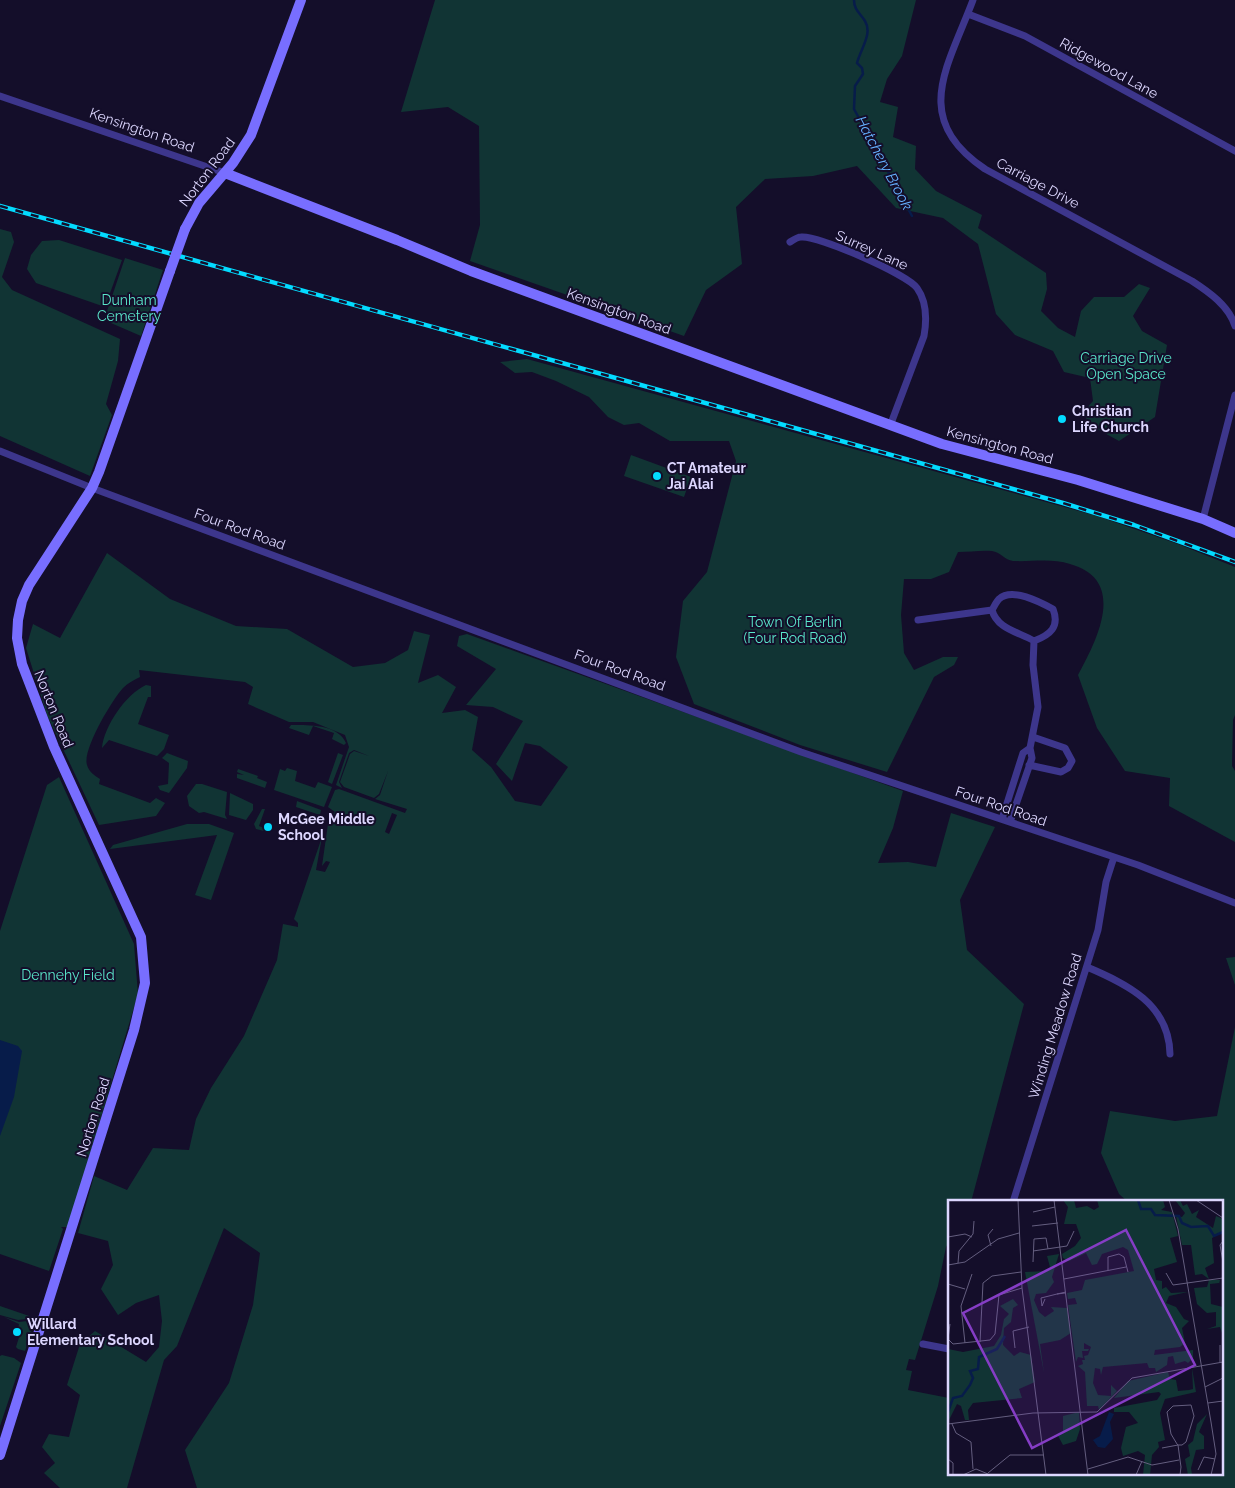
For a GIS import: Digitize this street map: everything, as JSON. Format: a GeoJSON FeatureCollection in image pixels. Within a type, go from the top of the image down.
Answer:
{"type":"FeatureCollection","features":[{"type":"Feature","properties":{"kind":"main road","name":"Norton Road"},"geometry":{"type":"LineString","coordinates":[[0,1455],[75,1222],[143,998],[144,955],[141,937],[49,735],[22,664],[17,638],[22,601],[29,585],[92,488],[108,449],[185,229],[199,203],[244,149],[251,135],[301,0]]}},
{"type":"Feature","properties":{"kind":"main road","name":"Kensington Road"},"geometry":{"type":"LineString","coordinates":[[225,173],[471,271],[890,426],[942,444],[1078,480],[1202,519],[1235,533]]}},
{"type":"Feature","properties":{"kind":"street","name":"Carriage Drive"},"geometry":{"type":"LineString","coordinates":[[973,0],[943,77],[940,98],[947,129],[956,144],[967,157],[985,169],[1192,280],[1208,291],[1224,306],[1235,326]]}},
{"type":"Feature","properties":{"kind":"street","name":"Ridgewood Lane"},"geometry":{"type":"LineString","coordinates":[[968,14],[1025,36],[1235,151]]}},
{"type":"Feature","properties":{"kind":"street","name":"Kensington Road"},"geometry":{"type":"LineString","coordinates":[[0,96],[225,173]]}},
{"type":"Feature","properties":{"kind":"street","name":"Surrey Lane"},"geometry":{"type":"LineString","coordinates":[[790,242],[801,237],[816,239],[894,270],[912,282],[922,297],[927,322],[924,336],[890,426]]}},
{"type":"Feature","properties":{"kind":"street"},"geometry":{"type":"LineString","coordinates":[[1202,519],[1235,395]]}},
{"type":"Feature","properties":{"kind":"street","name":"Four Rod Road"},"geometry":{"type":"LineString","coordinates":[[0,451],[92,488],[801,752],[1114,857],[1235,903]]}},
{"type":"Feature","properties":{"kind":"street"},"geometry":{"type":"LineString","coordinates":[[1006,595],[1016,595],[1053,609],[1056,618],[1054,627],[1048,636],[1034,641],[1001,626],[994,618],[992,610],[998,600],[1006,595]]}},
{"type":"Feature","properties":{"kind":"street"},"geometry":{"type":"LineString","coordinates":[[918,620],[992,610]]}},
{"type":"Feature","properties":{"kind":"street"},"geometry":{"type":"LineString","coordinates":[[1010,822],[1032,758],[1030,748],[1038,707],[1032,665],[1034,641]]}},
{"type":"Feature","properties":{"kind":"street"},"geometry":{"type":"LineString","coordinates":[[1029,765],[1061,772],[1068,768],[1072,761],[1070,754],[1065,748],[1033,737]]}},
{"type":"Feature","properties":{"kind":"street"},"geometry":{"type":"LineString","coordinates":[[1002,819],[1023,753],[1030,748]]}},
{"type":"Feature","properties":{"kind":"street","name":"Winding Meadow Road"},"geometry":{"type":"LineString","coordinates":[[1014,1200],[1098,930],[1106,882],[1114,857]]}},
{"type":"Feature","properties":{"kind":"street"},"geometry":{"type":"LineString","coordinates":[[1086,967],[1135,990],[1149,1004],[1164,1022],[1170,1037],[1170,1054]]}},
{"type":"Feature","properties":{"kind":"street"},"geometry":{"type":"LineString","coordinates":[[923,1344],[948,1349]]}},
{"type":"Feature","properties":{"kind":"green space","name":"Carriage Drive Open Space"},"geometry":{"type":"Polygon","coordinates":[[[435,0],[916,0],[902,56],[887,79],[880,102],[898,107],[893,137],[916,146],[915,169],[936,191],[982,215],[978,228],[1046,273],[1047,289],[1041,311],[1058,328],[1075,337],[1081,311],[1094,297],[1124,297],[1139,284],[1150,288],[1133,316],[1142,331],[1167,345],[1155,417],[1119,441],[1088,424],[1084,411],[1093,401],[1090,378],[1064,372],[1053,351],[1015,335],[996,314],[978,244],[943,218],[896,208],[857,166],[813,176],[765,179],[736,207],[742,264],[706,290],[684,336],[470,261],[480,225],[479,126],[448,107],[401,112],[435,0]]]}},
{"type":"Feature","properties":{"kind":"green space"},"geometry":{"type":"Polygon","coordinates":[[[0,229],[11,232],[14,242],[2,277],[12,290],[120,339],[118,361],[106,404],[112,415],[90,476],[0,436],[0,229]]]}},
{"type":"Feature","properties":{"kind":"green space"},"geometry":{"type":"Polygon","coordinates":[[[59,240],[122,260],[105,307],[36,283],[27,269],[31,255],[42,241],[59,240]]]}},
{"type":"Feature","properties":{"kind":"green space","name":"Dunham Cemetery"},"geometry":{"type":"Polygon","coordinates":[[[125,258],[163,270],[141,336],[104,320],[125,258]]]}},
{"type":"Feature","properties":{"kind":"green space","name":"Town Of Berlin (Four Rod Road)"},"geometry":{"type":"Polygon","coordinates":[[[527,359],[1097,516],[1178,544],[1235,567],[1235,715],[1233,720],[1232,766],[1235,771],[1235,842],[1169,806],[1170,778],[1125,771],[1097,728],[1078,675],[1099,629],[1103,612],[1103,597],[1098,583],[1088,572],[1063,562],[1013,561],[992,551],[958,552],[949,572],[931,579],[904,579],[901,615],[904,653],[914,670],[943,657],[958,657],[954,665],[934,677],[887,772],[800,745],[694,704],[676,657],[683,601],[707,572],[736,461],[729,441],[670,441],[639,423],[624,425],[608,417],[589,397],[556,381],[532,372],[515,373],[500,362],[527,359]]]}},
{"type":"Feature","properties":{"kind":"green space","name":"CT Amateur Jai Alai"},"geometry":{"type":"Polygon","coordinates":[[[631,455],[691,477],[684,497],[624,476],[631,455]]]}},
{"type":"Feature","properties":{"kind":"green space"},"geometry":{"type":"Polygon","coordinates":[[[107,553],[170,599],[236,626],[287,629],[353,667],[385,663],[408,650],[414,631],[430,635],[418,683],[438,675],[456,687],[442,713],[465,710],[478,717],[472,750],[491,767],[515,801],[541,806],[568,767],[540,746],[525,743],[512,781],[496,764],[523,721],[493,707],[466,705],[496,669],[457,646],[459,636],[467,634],[903,791],[893,828],[878,863],[908,862],[936,867],[951,813],[995,827],[960,900],[967,950],[1024,1004],[972,1200],[948,1200],[948,1244],[938,1286],[915,1360],[909,1359],[906,1370],[912,1371],[908,1390],[948,1398],[948,1476],[1222,1476],[1222,1200],[1126,1200],[1119,1194],[1101,1153],[1110,1111],[1175,1121],[1217,1116],[1235,1027],[1235,1488],[197,1488],[185,1450],[229,1383],[253,1305],[260,1253],[224,1228],[177,1346],[164,1360],[127,1488],[60,1488],[44,1473],[55,1463],[42,1447],[49,1434],[69,1437],[80,1395],[67,1385],[80,1344],[95,1331],[146,1362],[159,1347],[162,1321],[159,1295],[136,1303],[118,1315],[101,1289],[113,1265],[108,1241],[78,1233],[94,1176],[127,1190],[153,1148],[189,1150],[196,1119],[211,1088],[244,1036],[277,960],[283,924],[298,927],[298,923],[294,919],[322,837],[316,870],[325,872],[330,862],[326,861],[322,866],[329,817],[335,812],[328,807],[335,790],[339,789],[405,813],[407,809],[375,799],[380,795],[388,771],[379,794],[374,798],[344,787],[340,782],[350,754],[354,751],[369,756],[354,750],[349,753],[339,782],[342,788],[336,785],[349,747],[345,735],[313,722],[289,722],[248,704],[253,687],[245,682],[139,670],[140,677],[123,688],[99,725],[89,748],[87,765],[91,772],[100,779],[99,784],[150,803],[156,798],[165,803],[156,816],[99,825],[47,715],[26,648],[33,624],[60,638],[107,553]],[[392,813],[385,832],[389,834],[397,815],[392,813]]]}},
{"type":"Feature","properties":{"kind":"green space"},"geometry":{"type":"Polygon","coordinates":[[[146,685],[151,686],[151,697],[148,697],[138,724],[169,735],[164,749],[157,756],[109,740],[102,748],[107,730],[117,712],[138,689],[146,685]]]}},
{"type":"Feature","properties":{"kind":"green space"},"geometry":{"type":"Polygon","coordinates":[[[291,725],[314,726],[330,729],[342,737],[346,743],[344,745],[332,739],[334,733],[313,726],[309,735],[289,728],[291,725]]]}},
{"type":"Feature","properties":{"kind":"green space"},"geometry":{"type":"Polygon","coordinates":[[[167,753],[188,761],[187,768],[169,793],[160,790],[158,786],[168,784],[169,763],[162,758],[167,753]]]}},
{"type":"Feature","properties":{"kind":"green space"},"geometry":{"type":"Polygon","coordinates":[[[338,753],[343,755],[332,784],[328,782],[338,753]]]}},
{"type":"Feature","properties":{"kind":"green space"},"geometry":{"type":"Polygon","coordinates":[[[287,768],[297,771],[295,781],[315,788],[318,782],[332,787],[324,807],[274,790],[280,769],[285,771],[287,768]]]}},
{"type":"Feature","properties":{"kind":"green space"},"geometry":{"type":"Polygon","coordinates":[[[238,769],[258,776],[257,778],[267,782],[265,788],[237,778],[237,774],[244,775],[237,772],[238,769]]]}},
{"type":"Feature","properties":{"kind":"green space","name":"Dennehy Field"},"geometry":{"type":"Polygon","coordinates":[[[59,777],[134,944],[138,994],[68,1227],[61,1227],[63,1229],[49,1271],[0,1254],[0,931],[47,785],[59,777]]]}},
{"type":"Feature","properties":{"kind":"green space"},"geometry":{"type":"Polygon","coordinates":[[[196,784],[227,792],[225,815],[227,819],[204,812],[199,813],[189,806],[187,796],[196,784]]]}},
{"type":"Feature","properties":{"kind":"green space"},"geometry":{"type":"Polygon","coordinates":[[[230,793],[253,804],[253,810],[246,820],[229,815],[230,793]]]}},
{"type":"Feature","properties":{"kind":"green space"},"geometry":{"type":"Polygon","coordinates":[[[297,801],[321,810],[320,815],[296,807],[297,801]]]}},
{"type":"Feature","properties":{"kind":"green space"},"geometry":{"type":"Polygon","coordinates":[[[262,809],[265,809],[259,826],[264,828],[264,831],[256,829],[254,824],[262,809]]]}},
{"type":"Feature","properties":{"kind":"green space"},"geometry":{"type":"Polygon","coordinates":[[[187,824],[209,824],[234,833],[211,900],[195,895],[217,835],[110,849],[113,845],[187,824]]]}},
{"type":"Feature","properties":{"kind":"green space"},"geometry":{"type":"Polygon","coordinates":[[[1235,957],[1235,985],[1226,958],[1235,957]]]}},
{"type":"Feature","properties":{"kind":"green space"},"geometry":{"type":"Polygon","coordinates":[[[0,1306],[35,1318],[18,1320],[0,1315],[0,1306]]]}},
{"type":"Feature","properties":{"kind":"green space"},"geometry":{"type":"Polygon","coordinates":[[[4,1317],[19,1322],[35,1320],[25,1351],[16,1347],[21,1331],[18,1329],[19,1324],[4,1317]]]}},
{"type":"Feature","properties":{"kind":"green space"},"geometry":{"type":"Polygon","coordinates":[[[0,1356],[14,1358],[21,1363],[0,1426],[0,1356]]]}},
{"type":"Feature","properties":{"kind":"water"},"geometry":{"type":"Polygon","coordinates":[[[0,1040],[18,1046],[22,1051],[14,1097],[0,1136],[0,1040]]]}},
{"type":"Feature","properties":{"kind":"waterway","name":"Hatchery Brook"},"geometry":{"type":"LineString","coordinates":[[854,0],[856,9],[865,21],[868,31],[857,63],[862,68],[863,74],[855,86],[854,109],[912,216]]}},
{"type":"Feature","properties":{"kind":"railway"},"geometry":{"type":"LineString","coordinates":[[0,206],[1063,503],[1134,525],[1235,562]]}},
{"type":"Feature","properties":{"kind":"place","name":"Christian Life Church"},"geometry":{"type":"Point","coordinates":[1062,419]}},
{"type":"Feature","properties":{"kind":"place","name":"CT Amateur Jai Alai"},"geometry":{"type":"Point","coordinates":[657,476]}},
{"type":"Feature","properties":{"kind":"place","name":"McGee Middle School"},"geometry":{"type":"Point","coordinates":[268,827]}},
{"type":"Feature","properties":{"kind":"place","name":"Willard Elementary School"},"geometry":{"type":"Point","coordinates":[17,1332]}}]}
